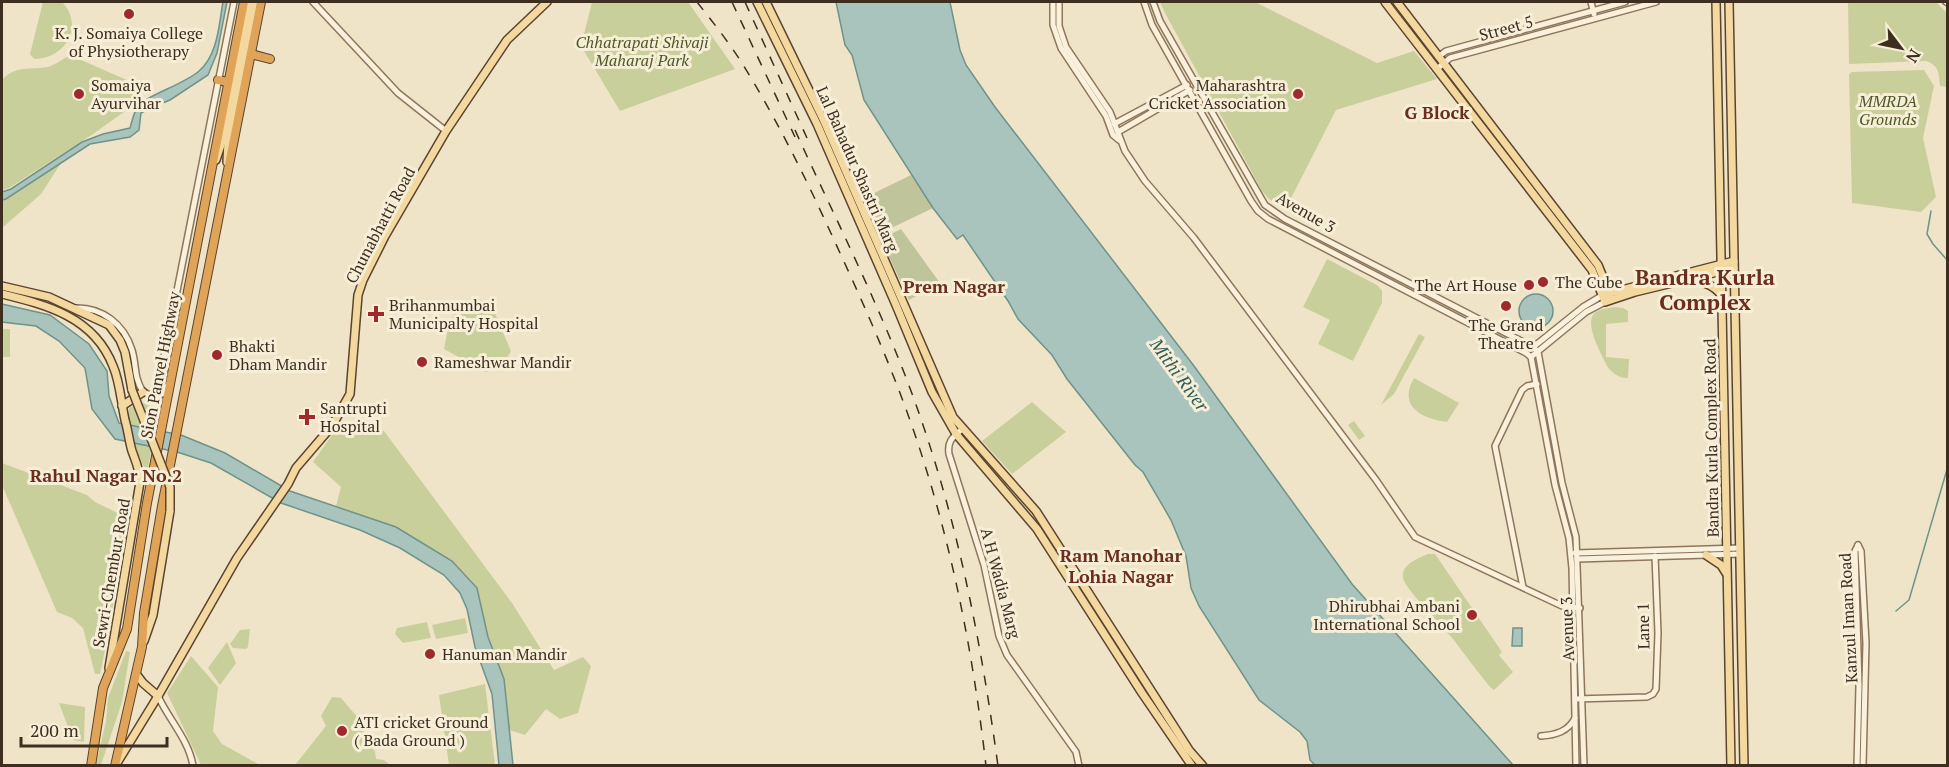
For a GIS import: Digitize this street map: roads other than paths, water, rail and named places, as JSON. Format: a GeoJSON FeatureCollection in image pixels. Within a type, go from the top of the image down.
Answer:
{"type":"FeatureCollection","features":[{"type":"Feature","properties":{"kind":"highway","name":"Sion Panvel Highway"},"geometry":{"type":"LineString","coordinates":[[91,765],[100,700],[127,629],[147,504],[244,2]]}},
{"type":"Feature","properties":{"kind":"highway","name":"Sion Panvel Highway"},"geometry":{"type":"LineString","coordinates":[[115,765],[137,675],[144,614],[177,427],[261,2]]}},
{"type":"Feature","properties":{"kind":"highway"},"geometry":{"type":"LineString","coordinates":[[251,54],[270,59]]}},
{"type":"Feature","properties":{"kind":"highway"},"geometry":{"type":"LineString","coordinates":[[218,80],[228,82]]}},
{"type":"Feature","properties":{"kind":"main road"},"geometry":{"type":"LineString","coordinates":[[225,182],[228,140],[249,2]]}},
{"type":"Feature","properties":{"kind":"main road"},"geometry":{"type":"LineString","coordinates":[[210,180],[223,139],[256,2]]}},
{"type":"Feature","properties":{"kind":"main road","name":"Chunabhatti Road"},"geometry":{"type":"LineString","coordinates":[[115,765],[158,696],[237,558],[288,484],[296,468],[332,426],[350,394],[358,295],[385,236],[446,130],[507,40],[547,2]]}},
{"type":"Feature","properties":{"kind":"main road","name":"Lal Bahadur Shastri Marg"},"geometry":{"type":"LineString","coordinates":[[757,2],[820,123]]}},
{"type":"Feature","properties":{"kind":"main road","name":"Lal Bahadur Shastri Marg"},"geometry":{"type":"LineString","coordinates":[[766,2],[885,271],[932,392],[959,432],[1037,529],[1142,693],[1192,765]]}},
{"type":"Feature","properties":{"kind":"main road"},"geometry":{"type":"LineString","coordinates":[[1385,2],[1592,270],[1606,297]]}},
{"type":"Feature","properties":{"kind":"main road"},"geometry":{"type":"LineString","coordinates":[[1397,2],[1599,265],[1606,297]]}},
{"type":"Feature","properties":{"kind":"main road","name":"Bandra Kurla Complex Road"},"geometry":{"type":"LineString","coordinates":[[1716,2],[1731,765]]}},
{"type":"Feature","properties":{"kind":"main road","name":"Bandra Kurla Complex Road"},"geometry":{"type":"LineString","coordinates":[[1729,2],[1744,765]]}},
{"type":"Feature","properties":{"kind":"main road"},"geometry":{"type":"LineString","coordinates":[[767,24],[771,12]]}},
{"type":"Feature","properties":{"kind":"main road"},"geometry":{"type":"LineString","coordinates":[[1606,297],[1688,279],[1734,264]]}},
{"type":"Feature","properties":{"kind":"main road"},"geometry":{"type":"LineString","coordinates":[[1606,297],[1721,268]]}},
{"type":"Feature","properties":{"kind":"main road"},"geometry":{"type":"LineString","coordinates":[[1688,279],[1710,285],[1722,296]]}},
{"type":"Feature","properties":{"kind":"main road"},"geometry":{"type":"LineString","coordinates":[[2,286],[49,297],[104,322],[114,331],[125,352],[132,390],[168,481],[171,495],[153,615],[142,647]]}},
{"type":"Feature","properties":{"kind":"main road","name":"Sewri-Chembur Road"},"geometry":{"type":"LineString","coordinates":[[2,294],[60,311],[95,336],[114,368],[133,453],[140,471],[140,482],[108,675]]}},
{"type":"Feature","properties":{"kind":"main road"},"geometry":{"type":"LineString","coordinates":[[122,406],[143,392]]}},
{"type":"Feature","properties":{"kind":"main road","name":"Lal Bahadur Shastri Marg"},"geometry":{"type":"LineString","coordinates":[[959,432],[1036,511],[1189,750],[1203,765]]}},
{"type":"Feature","properties":{"kind":"main road"},"geometry":{"type":"LineString","coordinates":[[140,471],[147,504]]}},
{"type":"Feature","properties":{"kind":"main road"},"geometry":{"type":"LineString","coordinates":[[1706,555],[1721,565],[1727,575]]}},
{"type":"Feature","properties":{"kind":"main road"},"geometry":{"type":"LineString","coordinates":[[1103,632],[1110,626]]}},
{"type":"Feature","properties":{"kind":"main road"},"geometry":{"type":"LineString","coordinates":[[1742,655],[1746,679],[1749,765]]}},
{"type":"Feature","properties":{"kind":"main road"},"geometry":{"type":"LineString","coordinates":[[137,675],[158,696]]}},
{"type":"Feature","properties":{"kind":"street"},"geometry":{"type":"LineString","coordinates":[[156,397],[234,2]]}},
{"type":"Feature","properties":{"kind":"street"},"geometry":{"type":"LineString","coordinates":[[313,2],[398,93],[446,130]]}},
{"type":"Feature","properties":{"kind":"street"},"geometry":{"type":"LineString","coordinates":[[1053,2],[1053,25],[1061,48],[1112,125],[1145,181],[1208,257],[1376,480],[1415,537],[1562,606],[1580,608]]}},
{"type":"Feature","properties":{"kind":"street"},"geometry":{"type":"LineString","coordinates":[[1059,2],[1059,26],[1066,47],[1110,112],[1112,125]]}},
{"type":"Feature","properties":{"kind":"street","name":"Avenue 3"},"geometry":{"type":"LineString","coordinates":[[1144,2],[1156,31],[1258,211],[1268,219],[1531,357],[1555,485],[1574,556],[1580,608],[1584,765]]}},
{"type":"Feature","properties":{"kind":"street","name":"Avenue 3"},"geometry":{"type":"LineString","coordinates":[[1153,2],[1163,26],[1258,196],[1272,211],[1533,347],[1538,352],[1562,483],[1576,537],[1573,608],[1576,765]]}},
{"type":"Feature","properties":{"kind":"street"},"geometry":{"type":"LineString","coordinates":[[1591,2],[1596,18]]}},
{"type":"Feature","properties":{"kind":"street","name":"Street 5"},"geometry":{"type":"LineString","coordinates":[[1435,66],[1446,51],[1625,2]]}},
{"type":"Feature","properties":{"kind":"street","name":"Street 5"},"geometry":{"type":"LineString","coordinates":[[1441,60],[1656,2]]}},
{"type":"Feature","properties":{"kind":"street"},"geometry":{"type":"LineString","coordinates":[[1156,31],[1163,26]]}},
{"type":"Feature","properties":{"kind":"street"},"geometry":{"type":"LineString","coordinates":[[1116,133],[1195,84]]}},
{"type":"Feature","properties":{"kind":"street"},"geometry":{"type":"LineString","coordinates":[[1112,125],[1188,88]]}},
{"type":"Feature","properties":{"kind":"street"},"geometry":{"type":"LineString","coordinates":[[1526,353],[1583,307],[1606,297]]}},
{"type":"Feature","properties":{"kind":"street"},"geometry":{"type":"LineString","coordinates":[[1531,357],[1606,297]]}},
{"type":"Feature","properties":{"kind":"street"},"geometry":{"type":"LineString","coordinates":[[73,308],[85,307],[101,313],[118,324],[126,334],[132,349],[136,378],[143,392],[156,397]]}},
{"type":"Feature","properties":{"kind":"street"},"geometry":{"type":"LineString","coordinates":[[156,397],[164,391],[171,378]]}},
{"type":"Feature","properties":{"kind":"street"},"geometry":{"type":"LineString","coordinates":[[1523,587],[1495,446],[1522,390],[1527,386],[1537,384]]}},
{"type":"Feature","properties":{"kind":"street","name":"A H Wadia Marg"},"geometry":{"type":"LineString","coordinates":[[959,432],[948,444],[949,454],[984,565],[999,636],[1007,655],[1076,752],[1079,765]]}},
{"type":"Feature","properties":{"kind":"street","name":"Kanzul Iman Road"},"geometry":{"type":"LineString","coordinates":[[1857,765],[1855,551],[1858,545],[1861,551],[1866,643],[1863,765]]}},
{"type":"Feature","properties":{"kind":"street"},"geometry":{"type":"LineString","coordinates":[[1574,556],[1706,555],[1727,551]]}},
{"type":"Feature","properties":{"kind":"street"},"geometry":{"type":"LineString","coordinates":[[1574,556],[1740,551]]}},
{"type":"Feature","properties":{"kind":"street","name":"Lane 1"},"geometry":{"type":"LineString","coordinates":[[1583,698],[1647,697],[1656,690],[1655,556]]}},
{"type":"Feature","properties":{"kind":"street"},"geometry":{"type":"LineString","coordinates":[[158,696],[169,718],[187,743],[194,765]]}},
{"type":"Feature","properties":{"kind":"street"},"geometry":{"type":"LineString","coordinates":[[1575,699],[1583,698]]}},
{"type":"Feature","properties":{"kind":"street"},"geometry":{"type":"LineString","coordinates":[[1541,736],[1557,734],[1565,730],[1571,726],[1576,717]]}},
{"type":"Feature","properties":{"kind":"water"},"geometry":{"type":"Polygon","coordinates":[[[223,2],[227,2],[217,53],[208,75],[170,100],[141,113],[139,130],[130,137],[90,144],[2,200],[2,192],[11,189],[82,142],[130,128],[138,106],[199,71],[214,48],[223,2]]]}},
{"type":"Feature","properties":{"kind":"water","name":"Mithi River"},"geometry":{"type":"Polygon","coordinates":[[[836,2],[950,2],[960,50],[966,65],[995,107],[1194,366],[1352,584],[1513,765],[1316,766],[1310,760],[1307,741],[1300,732],[1259,700],[1199,606],[1191,588],[1186,556],[1171,520],[1143,472],[1067,379],[1052,355],[1018,319],[963,235],[957,239],[933,208],[864,100],[852,55],[845,45],[836,2]]]}},
{"type":"Feature","properties":{"kind":"water"},"geometry":{"type":"Polygon","coordinates":[[[1536,294],[1548,299],[1553,311],[1548,323],[1536,328],[1524,323],[1519,311],[1524,299],[1536,294]]]}},
{"type":"Feature","properties":{"kind":"water"},"geometry":{"type":"Polygon","coordinates":[[[2,304],[50,315],[89,344],[107,371],[109,396],[119,423],[181,435],[225,453],[290,491],[396,527],[452,561],[477,588],[488,637],[504,679],[513,765],[499,765],[492,694],[475,647],[467,609],[460,593],[444,575],[400,548],[360,530],[281,503],[211,463],[177,452],[115,439],[92,409],[85,368],[59,341],[36,326],[2,322],[2,304]]]}},
{"type":"Feature","properties":{"kind":"water"},"geometry":{"type":"Polygon","coordinates":[[[1513,628],[1522,628],[1522,646],[1512,646],[1513,628]]]}},
{"type":"Feature","properties":{"kind":"waterway"},"geometry":{"type":"LineString","coordinates":[[1931,211],[1927,234],[1948,261]]}},
{"type":"Feature","properties":{"kind":"waterway"},"geometry":{"type":"LineString","coordinates":[[1896,611],[1909,600],[1948,466]]}},
{"type":"Feature","properties":{"kind":"railway"},"geometry":{"type":"LineString","coordinates":[[697,2],[740,60],[793,155],[863,304],[905,407],[923,459],[954,573],[976,688],[986,766]]}},
{"type":"Feature","properties":{"kind":"railway"},"geometry":{"type":"LineString","coordinates":[[732,2],[795,137]]}},
{"type":"Feature","properties":{"kind":"railway"},"geometry":{"type":"LineString","coordinates":[[745,2],[807,138]]}},
{"type":"Feature","properties":{"kind":"railway"},"geometry":{"type":"LineString","coordinates":[[795,130],[863,276],[910,387],[923,425],[948,509],[969,594],[998,766]]}},
{"type":"Feature","properties":{"kind":"place","name":"K. J. Somaiya College of Physiotherapy"},"geometry":{"type":"Point","coordinates":[129,14]}},
{"type":"Feature","properties":{"kind":"place","name":"Somaiya Ayurvihar"},"geometry":{"type":"Point","coordinates":[79,94]}},
{"type":"Feature","properties":{"kind":"place","name":"Maharashtra Cricket Association"},"geometry":{"type":"Point","coordinates":[1298,94]}},
{"type":"Feature","properties":{"kind":"place","name":"The Cube"},"geometry":{"type":"Point","coordinates":[1543,282]}},
{"type":"Feature","properties":{"kind":"place","name":"The Art House"},"geometry":{"type":"Point","coordinates":[1529,285]}},
{"type":"Feature","properties":{"kind":"place","name":"The Grand Theatre"},"geometry":{"type":"Point","coordinates":[1506,306]}},
{"type":"Feature","properties":{"kind":"place","name":"Brihanmumbai Municipalty Hospital"},"geometry":{"type":"Point","coordinates":[376,314]}},
{"type":"Feature","properties":{"kind":"place","name":"Bhakti Dham Mandir"},"geometry":{"type":"Point","coordinates":[217,355]}},
{"type":"Feature","properties":{"kind":"place","name":"Rameshwar Mandir"},"geometry":{"type":"Point","coordinates":[422,362]}},
{"type":"Feature","properties":{"kind":"place","name":"Santrupti Hospital"},"geometry":{"type":"Point","coordinates":[307,417]}},
{"type":"Feature","properties":{"kind":"place","name":"Dhirubhai Ambani International School"},"geometry":{"type":"Point","coordinates":[1472,615]}},
{"type":"Feature","properties":{"kind":"place","name":"Hanuman Mandir"},"geometry":{"type":"Point","coordinates":[430,654]}},
{"type":"Feature","properties":{"kind":"place","name":"ATI cricket Ground ( Bada Ground )"},"geometry":{"type":"Point","coordinates":[342,731]}},
{"type":"Feature","properties":{"kind":"district","name":"G Block"},"geometry":{"type":"Point","coordinates":[1437,113]}},
{"type":"Feature","properties":{"kind":"district","name":"Prem Nagar"},"geometry":{"type":"Point","coordinates":[954,287]}},
{"type":"Feature","properties":{"kind":"district","name":"Bandra Kurla Complex"},"geometry":{"type":"Point","coordinates":[1705,290]}},
{"type":"Feature","properties":{"kind":"district","name":"Rahul Nagar No.2"},"geometry":{"type":"Point","coordinates":[106,476]}},
{"type":"Feature","properties":{"kind":"district","name":"Ram Manohar Lohia Nagar"},"geometry":{"type":"Point","coordinates":[1121,566]}},
{"type":"Feature","properties":{"kind":"park label","name":"Chhatrapati Shivaji Maharaj Park"},"geometry":{"type":"Point","coordinates":[642,51]}},
{"type":"Feature","properties":{"kind":"park label","name":"MMRDA Grounds"},"geometry":{"type":"Point","coordinates":[1888,110]}}]}
